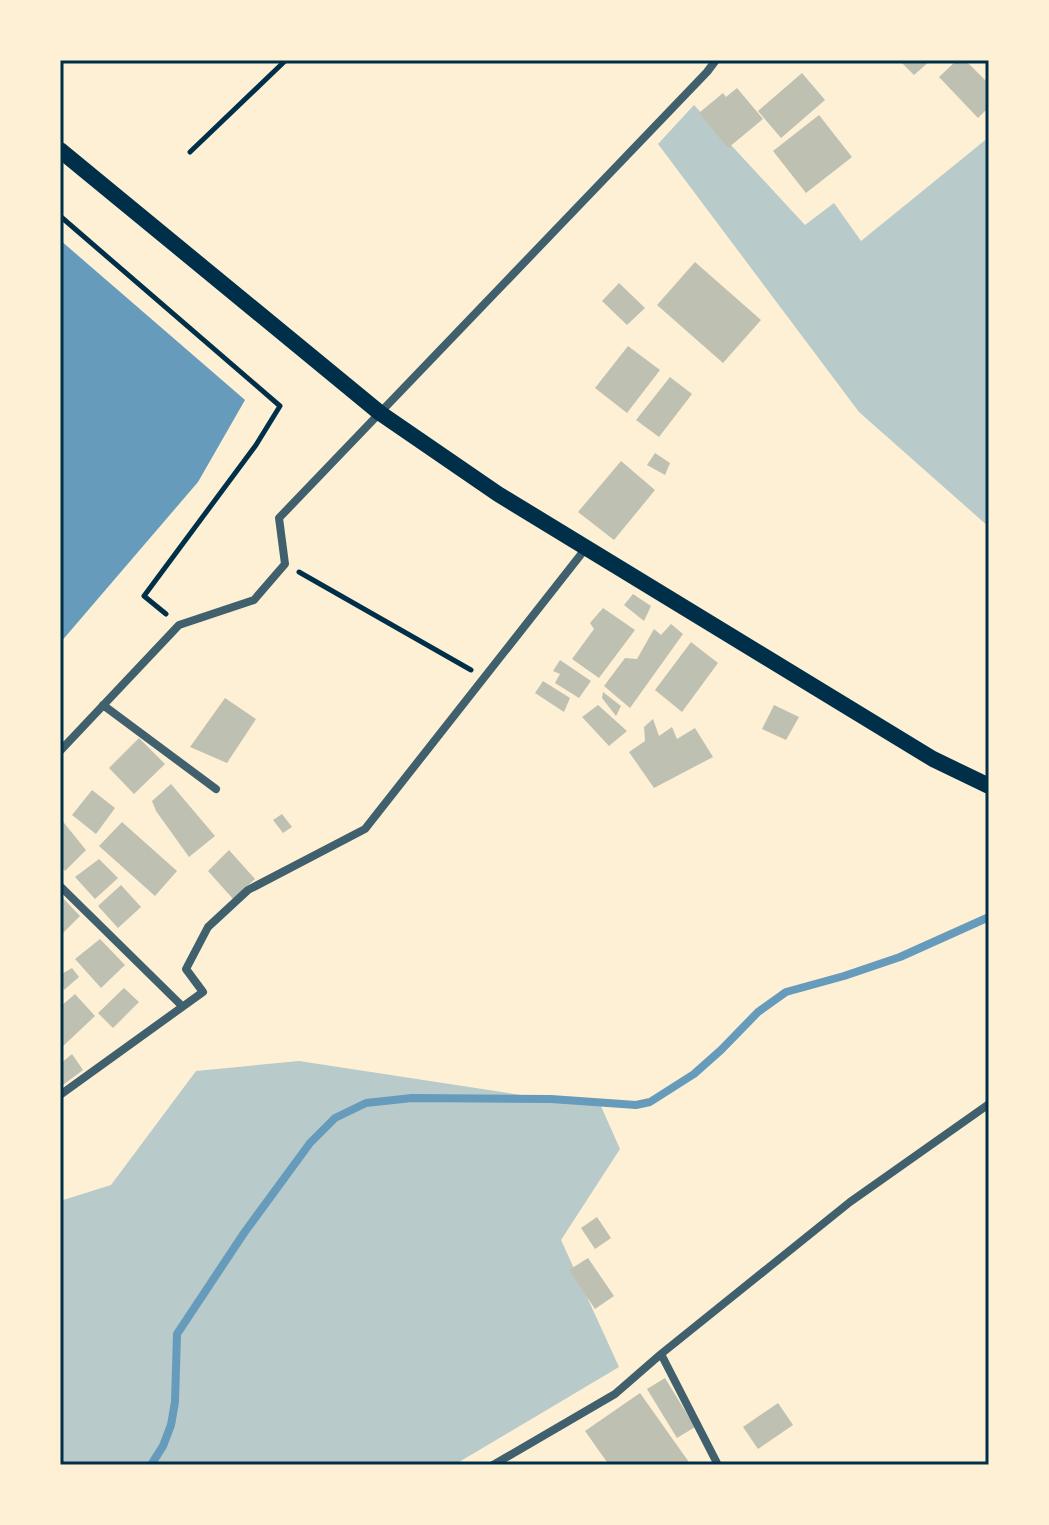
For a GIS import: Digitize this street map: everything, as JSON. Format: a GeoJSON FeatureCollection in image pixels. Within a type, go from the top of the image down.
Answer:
{"type":"FeatureCollection","features":[{"type":"Feature","properties":{"kind":"main road"},"geometry":{"type":"LineString","coordinates":[[60,150],[380,413],[498,494],[933,759],[989,786]]}},
{"type":"Feature","properties":{"kind":"street"},"geometry":{"type":"LineString","coordinates":[[60,751],[179,625],[254,600],[285,564],[279,518],[716,60]]}},
{"type":"Feature","properties":{"kind":"street"},"geometry":{"type":"LineString","coordinates":[[60,1095],[203,992],[186,969],[208,927],[248,890],[365,829],[586,548]]}},
{"type":"Feature","properties":{"kind":"street"},"geometry":{"type":"LineString","coordinates":[[103,705],[216,789]]}},
{"type":"Feature","properties":{"kind":"street"},"geometry":{"type":"LineString","coordinates":[[60,886],[182,1006]]}},
{"type":"Feature","properties":{"kind":"street"},"geometry":{"type":"LineString","coordinates":[[493,1465],[615,1394],[850,1202],[989,1104]]}},
{"type":"Feature","properties":{"kind":"street"},"geometry":{"type":"LineString","coordinates":[[661,1354],[718,1465]]}},
{"type":"Feature","properties":{"kind":"path"},"geometry":{"type":"LineString","coordinates":[[190,152],[286,60]]}},
{"type":"Feature","properties":{"kind":"path"},"geometry":{"type":"LineString","coordinates":[[60,216],[280,406],[256,445],[144,596],[179,625]]}},
{"type":"Feature","properties":{"kind":"path"},"geometry":{"type":"LineString","coordinates":[[285,564],[483,676]]}},
{"type":"Feature","properties":{"kind":"shaded area"},"geometry":{"type":"Polygon","coordinates":[[[694,105],[805,225],[834,203],[861,241],[989,137],[989,527],[859,412],[658,144],[694,105]]]}},
{"type":"Feature","properties":{"kind":"shaded area"},"geometry":{"type":"Polygon","coordinates":[[[299,1061],[554,1100],[600,1104],[620,1149],[561,1240],[619,1367],[454,1465],[60,1465],[60,1201],[111,1185],[196,1071],[299,1061]]]}},
{"type":"Feature","properties":{"kind":"water"},"geometry":{"type":"Polygon","coordinates":[[[60,240],[245,400],[198,482],[60,643],[60,240]]]}},
{"type":"Feature","properties":{"kind":"building"},"geometry":{"type":"Polygon","coordinates":[[[899,60],[931,60],[914,75],[899,60]]]}},
{"type":"Feature","properties":{"kind":"building"},"geometry":{"type":"Polygon","coordinates":[[[957,60],[965,60],[989,84],[989,107],[978,118],[939,77],[957,60]]]}},
{"type":"Feature","properties":{"kind":"building"},"geometry":{"type":"Polygon","coordinates":[[[802,73],[825,100],[781,138],[758,111],[802,73]]]}},
{"type":"Feature","properties":{"kind":"building"},"geometry":{"type":"Polygon","coordinates":[[[737,88],[763,119],[728,148],[699,113],[723,93],[726,97],[737,88]]]}},
{"type":"Feature","properties":{"kind":"building"},"geometry":{"type":"Polygon","coordinates":[[[819,115],[852,157],[806,193],[773,151],[819,115]]]}},
{"type":"Feature","properties":{"kind":"building"},"geometry":{"type":"Polygon","coordinates":[[[695,262],[761,320],[723,363],[657,305],[695,262]]]}},
{"type":"Feature","properties":{"kind":"building"},"geometry":{"type":"Polygon","coordinates":[[[619,283],[645,308],[627,325],[602,301],[619,283]]]}},
{"type":"Feature","properties":{"kind":"building"},"geometry":{"type":"Polygon","coordinates":[[[628,346],[660,370],[627,413],[595,388],[628,346]]]}},
{"type":"Feature","properties":{"kind":"building"},"geometry":{"type":"Polygon","coordinates":[[[670,377],[692,394],[659,437],[636,420],[670,377]]]}},
{"type":"Feature","properties":{"kind":"building"},"geometry":{"type":"Polygon","coordinates":[[[655,453],[670,463],[665,475],[647,465],[655,453]]]}},
{"type":"Feature","properties":{"kind":"building"},"geometry":{"type":"Polygon","coordinates":[[[621,461],[655,490],[614,540],[578,512],[621,461]]]}},
{"type":"Feature","properties":{"kind":"building"},"geometry":{"type":"Polygon","coordinates":[[[633,594],[651,606],[644,621],[624,605],[633,594]]]}},
{"type":"Feature","properties":{"kind":"building"},"geometry":{"type":"Polygon","coordinates":[[[603,608],[635,630],[599,678],[572,659],[594,629],[590,623],[603,608]]]}},
{"type":"Feature","properties":{"kind":"building"},"geometry":{"type":"Polygon","coordinates":[[[671,624],[683,634],[630,708],[604,686],[625,658],[637,659],[654,629],[661,635],[671,624]]]}},
{"type":"Feature","properties":{"kind":"building"},"geometry":{"type":"Polygon","coordinates":[[[691,642],[718,663],[682,712],[655,690],[691,642]]]}},
{"type":"Feature","properties":{"kind":"building"},"geometry":{"type":"Polygon","coordinates":[[[560,660],[591,681],[579,698],[555,683],[560,674],[553,671],[560,660]]]}},
{"type":"Feature","properties":{"kind":"building"},"geometry":{"type":"Polygon","coordinates":[[[543,681],[570,698],[564,712],[535,693],[543,681]]]}},
{"type":"Feature","properties":{"kind":"building"},"geometry":{"type":"Polygon","coordinates":[[[603,692],[621,706],[616,716],[602,698],[603,692]]]}},
{"type":"Feature","properties":{"kind":"building"},"geometry":{"type":"Polygon","coordinates":[[[225,698],[256,719],[227,763],[190,747],[225,698]]]}},
{"type":"Feature","properties":{"kind":"building"},"geometry":{"type":"Polygon","coordinates":[[[598,705],[627,731],[609,746],[582,717],[598,705]]]}},
{"type":"Feature","properties":{"kind":"building"},"geometry":{"type":"Polygon","coordinates":[[[774,705],[799,717],[786,740],[762,729],[774,705]]]}},
{"type":"Feature","properties":{"kind":"building"},"geometry":{"type":"Polygon","coordinates":[[[653,719],[659,736],[672,727],[677,739],[695,728],[713,757],[654,788],[629,752],[645,741],[644,727],[653,719]]]}},
{"type":"Feature","properties":{"kind":"building"},"geometry":{"type":"Polygon","coordinates":[[[139,738],[165,764],[134,794],[109,768],[139,738]]]}},
{"type":"Feature","properties":{"kind":"building"},"geometry":{"type":"Polygon","coordinates":[[[171,784],[215,836],[189,857],[152,801],[171,784]]]}},
{"type":"Feature","properties":{"kind":"building"},"geometry":{"type":"Polygon","coordinates":[[[92,790],[115,808],[96,834],[72,815],[92,790]]]}},
{"type":"Feature","properties":{"kind":"building"},"geometry":{"type":"Polygon","coordinates":[[[282,814],[292,827],[283,833],[273,820],[282,814]]]}},
{"type":"Feature","properties":{"kind":"building"},"geometry":{"type":"Polygon","coordinates":[[[60,818],[86,850],[65,871],[60,865],[60,818]]]}},
{"type":"Feature","properties":{"kind":"building"},"geometry":{"type":"Polygon","coordinates":[[[122,822],[177,871],[155,896],[99,846],[122,822]]]}},
{"type":"Feature","properties":{"kind":"building"},"geometry":{"type":"Polygon","coordinates":[[[229,850],[255,879],[233,899],[208,871],[229,850]]]}},
{"type":"Feature","properties":{"kind":"building"},"geometry":{"type":"Polygon","coordinates":[[[99,859],[118,878],[95,899],[75,877],[99,859]]]}},
{"type":"Feature","properties":{"kind":"building"},"geometry":{"type":"Polygon","coordinates":[[[121,885],[141,907],[118,928],[98,906],[121,885]]]}},
{"type":"Feature","properties":{"kind":"building"},"geometry":{"type":"Polygon","coordinates":[[[60,895],[80,916],[60,936],[60,895]]]}},
{"type":"Feature","properties":{"kind":"building"},"geometry":{"type":"Polygon","coordinates":[[[100,939],[125,965],[101,988],[75,959],[100,939]]]}},
{"type":"Feature","properties":{"kind":"building"},"geometry":{"type":"Polygon","coordinates":[[[72,968],[79,977],[64,990],[60,975],[72,968]]]}},
{"type":"Feature","properties":{"kind":"building"},"geometry":{"type":"Polygon","coordinates":[[[124,988],[139,1002],[113,1028],[98,1013],[124,988]]]}},
{"type":"Feature","properties":{"kind":"building"},"geometry":{"type":"Polygon","coordinates":[[[75,994],[95,1016],[60,1049],[60,1007],[75,994]]]}},
{"type":"Feature","properties":{"kind":"building"},"geometry":{"type":"Polygon","coordinates":[[[72,1054],[83,1070],[63,1085],[60,1064],[72,1054]]]}},
{"type":"Feature","properties":{"kind":"building"},"geometry":{"type":"Polygon","coordinates":[[[597,1217],[611,1238],[595,1249],[581,1228],[597,1217]]]}},
{"type":"Feature","properties":{"kind":"building"},"geometry":{"type":"Polygon","coordinates":[[[588,1258],[614,1296],[595,1309],[569,1270],[588,1258]]]}},
{"type":"Feature","properties":{"kind":"building"},"geometry":{"type":"Polygon","coordinates":[[[665,1378],[695,1427],[677,1438],[647,1389],[665,1378]]]}},
{"type":"Feature","properties":{"kind":"building"},"geometry":{"type":"Polygon","coordinates":[[[640,1393],[691,1465],[609,1465],[585,1431],[640,1393]]]}},
{"type":"Feature","properties":{"kind":"building"},"geometry":{"type":"Polygon","coordinates":[[[778,1403],[793,1425],[758,1449],[743,1427],[778,1403]]]}},
{"type":"Feature","properties":{"kind":"waterway"},"geometry":{"type":"LineString","coordinates":[[151,1465],[171,1425],[175,1402],[177,1334],[244,1233],[310,1143],[335,1118],[366,1103],[412,1098],[551,1099],[636,1105],[650,1102],[694,1074],[758,1012],[786,992],[900,957],[989,917]]}}]}
